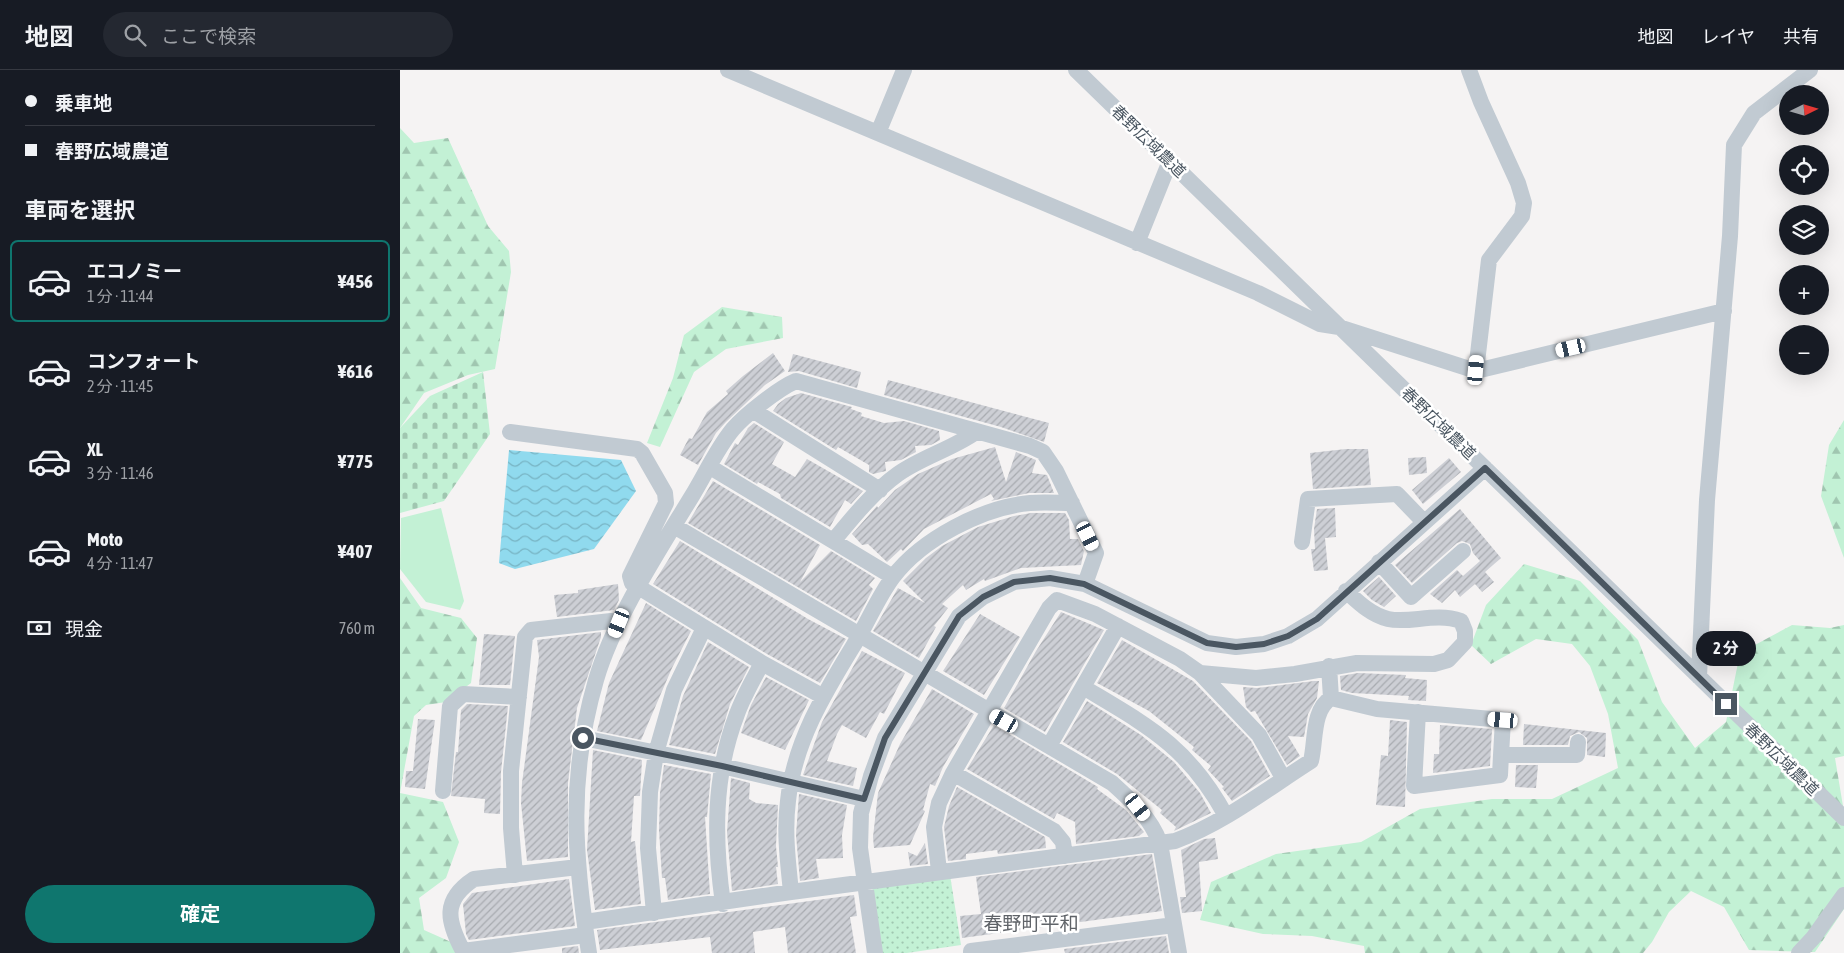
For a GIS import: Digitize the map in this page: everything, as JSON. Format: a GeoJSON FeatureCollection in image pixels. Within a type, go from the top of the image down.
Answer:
{"type":"FeatureCollection","features":[{"type":"Feature","properties":{"kind":"street"},"geometry":{"type":"LineString","coordinates":[[728,70],[1258,294],[1320,324],[1339,327],[1476,370],[1724,311]]}},
{"type":"Feature","properties":{"kind":"street"},"geometry":{"type":"LineString","coordinates":[[878,133],[904,70]]}},
{"type":"Feature","properties":{"kind":"street","name":"春野広域農道"},"geometry":{"type":"LineString","coordinates":[[1076,70],[1844,818]]}},
{"type":"Feature","properties":{"kind":"street"},"geometry":{"type":"LineString","coordinates":[[1469,70],[1489,120],[1518,183],[1524,203],[1522,216],[1489,260],[1476,370]]}},
{"type":"Feature","properties":{"kind":"street"},"geometry":{"type":"LineString","coordinates":[[1699,677],[1707,500],[1730,236],[1734,145],[1754,112],[1810,70]]}},
{"type":"Feature","properties":{"kind":"street"},"geometry":{"type":"LineString","coordinates":[[1137,243],[1170,161]]}},
{"type":"Feature","properties":{"kind":"street"},"geometry":{"type":"LineString","coordinates":[[589,953],[578,867],[575,811],[578,765],[596,679],[619,623],[733,428],[784,386],[796,381],[1030,446],[1043,452],[1056,471],[1096,553],[1084,584]]}},
{"type":"Feature","properties":{"kind":"street"},"geometry":{"type":"LineString","coordinates":[[754,411],[880,490]]}},
{"type":"Feature","properties":{"kind":"street"},"geometry":{"type":"LineString","coordinates":[[510,432],[637,449],[642,453],[665,494],[666,503],[630,576],[632,583],[762,663],[822,696]]}},
{"type":"Feature","properties":{"kind":"street"},"geometry":{"type":"LineString","coordinates":[[834,540],[858,511],[898,474],[963,441],[976,432]]}},
{"type":"Feature","properties":{"kind":"street"},"geometry":{"type":"LineString","coordinates":[[710,467],[893,577]]}},
{"type":"Feature","properties":{"kind":"street"},"geometry":{"type":"LineString","coordinates":[[875,953],[860,848],[861,813],[864,799],[885,738],[959,616],[983,597],[1014,582],[1050,578],[1084,584],[1207,643],[1236,647],[1264,644],[1288,636],[1317,619],[1485,468]]}},
{"type":"Feature","properties":{"kind":"street"},"geometry":{"type":"LineString","coordinates":[[1302,542],[1308,499],[1397,494],[1424,522]]}},
{"type":"Feature","properties":{"kind":"street"},"geometry":{"type":"LineString","coordinates":[[791,892],[786,843],[793,768],[808,726],[822,696],[893,577],[915,555],[952,528],[990,512],[1029,503],[1072,503]]}},
{"type":"Feature","properties":{"kind":"street"},"geometry":{"type":"LineString","coordinates":[[674,526],[859,636],[925,672],[988,712],[1112,783],[1138,807],[1154,827],[1160,843],[1178,953]]}},
{"type":"Feature","properties":{"kind":"street"},"geometry":{"type":"LineString","coordinates":[[1379,562],[1410,597],[1463,551]]}},
{"type":"Feature","properties":{"kind":"street"},"geometry":{"type":"LineString","coordinates":[[1200,672],[1256,678],[1295,674],[1357,662],[1434,664],[1448,660],[1465,642],[1465,631],[1461,620],[1449,617],[1388,619],[1367,610],[1346,591]]}},
{"type":"Feature","properties":{"kind":"street"},"geometry":{"type":"LineString","coordinates":[[939,871],[934,827],[939,803],[952,773],[1049,608],[1057,600],[1095,614],[1200,672],[1259,735],[1283,778]]}},
{"type":"Feature","properties":{"kind":"street"},"geometry":{"type":"LineString","coordinates":[[515,874],[511,828],[511,772],[525,637],[531,630],[611,621],[619,623]]}},
{"type":"Feature","properties":{"kind":"street"},"geometry":{"type":"LineString","coordinates":[[1049,746],[1118,626]]}},
{"type":"Feature","properties":{"kind":"street"},"geometry":{"type":"LineString","coordinates":[[654,913],[648,848],[650,792],[656,753],[674,690],[704,628]]}},
{"type":"Feature","properties":{"kind":"street"},"geometry":{"type":"LineString","coordinates":[[723,904],[716,858],[716,820],[722,766],[737,713],[762,663]]}},
{"type":"Feature","properties":{"kind":"street"},"geometry":{"type":"LineString","coordinates":[[1329,666],[1331,698]]}},
{"type":"Feature","properties":{"kind":"street"},"geometry":{"type":"LineString","coordinates":[[1083,687],[1154,729],[1188,760],[1212,790],[1226,816]]}},
{"type":"Feature","properties":{"kind":"street"},"geometry":{"type":"LineString","coordinates":[[443,791],[450,706],[463,694],[519,697]]}},
{"type":"Feature","properties":{"kind":"street"},"geometry":{"type":"LineString","coordinates":[[578,867],[474,879],[460,889],[450,905],[452,931],[464,951],[494,950],[654,913],[939,871],[1175,841],[1194,834],[1226,816],[1310,761],[1317,718],[1324,702],[1331,698],[1377,709],[1418,712],[1503,720],[1500,775],[1414,786],[1418,712]]}},
{"type":"Feature","properties":{"kind":"street"},"geometry":{"type":"LineString","coordinates":[[583,738],[722,766],[864,799]]}},
{"type":"Feature","properties":{"kind":"street"},"geometry":{"type":"LineString","coordinates":[[1501,755],[1576,755],[1578,742]]}},
{"type":"Feature","properties":{"kind":"street"},"geometry":{"type":"LineString","coordinates":[[952,773],[1054,831],[1063,842],[1065,856]]}},
{"type":"Feature","properties":{"kind":"street"},"geometry":{"type":"LineString","coordinates":[[1799,953],[1814,938],[1844,895]]}},
{"type":"Feature","properties":{"kind":"street"},"geometry":{"type":"LineString","coordinates":[[971,953],[971,951],[1174,924]]}},
{"type":"Feature","properties":{"kind":"green space"},"geometry":{"type":"Polygon","coordinates":[[[400,128],[414,143],[448,138],[488,226],[509,251],[511,272],[495,369],[468,375],[424,393],[400,428],[400,128]]]}},
{"type":"Feature","properties":{"kind":"green space"},"geometry":{"type":"Polygon","coordinates":[[[722,307],[782,317],[783,338],[726,349],[694,372],[660,447],[647,443],[673,378],[684,335],[722,307]]]}},
{"type":"Feature","properties":{"kind":"green space"},"geometry":{"type":"Polygon","coordinates":[[[483,372],[490,434],[444,501],[400,513],[400,428],[430,396],[483,372]]]}},
{"type":"Feature","properties":{"kind":"green space"},"geometry":{"type":"Polygon","coordinates":[[[1844,420],[1844,558],[1821,496],[1829,445],[1844,420]]]}},
{"type":"Feature","properties":{"kind":"green space"},"geometry":{"type":"Polygon","coordinates":[[[441,508],[464,601],[460,610],[426,602],[400,569],[401,518],[441,508]]]}},
{"type":"Feature","properties":{"kind":"green space"},"geometry":{"type":"Polygon","coordinates":[[[1524,564],[1580,581],[1638,640],[1662,702],[1695,748],[1726,722],[1740,653],[1792,625],[1830,628],[1844,625],[1844,756],[1835,758],[1844,812],[1844,909],[1815,952],[1749,950],[1724,907],[1691,891],[1669,912],[1652,942],[1643,953],[1365,953],[1364,946],[1312,936],[1263,934],[1200,920],[1211,882],[1276,854],[1361,842],[1420,809],[1492,799],[1552,799],[1618,768],[1608,714],[1590,666],[1572,644],[1536,639],[1491,664],[1471,645],[1486,605],[1524,564]]]}},
{"type":"Feature","properties":{"kind":"green space"},"geometry":{"type":"Polygon","coordinates":[[[400,578],[421,608],[461,618],[477,638],[471,683],[446,702],[426,705],[414,716],[400,793],[400,578]]]}},
{"type":"Feature","properties":{"kind":"green space"},"geometry":{"type":"Polygon","coordinates":[[[400,793],[443,802],[459,842],[446,878],[419,898],[424,930],[451,942],[460,953],[400,953],[400,793]]]}},
{"type":"Feature","properties":{"kind":"green space"},"geometry":{"type":"Polygon","coordinates":[[[950,875],[961,945],[907,953],[882,953],[872,886],[950,875]]]}},
{"type":"Feature","properties":{"kind":"water"},"geometry":{"type":"Polygon","coordinates":[[[509,450],[621,460],[636,491],[594,549],[515,569],[499,563],[509,450]]]}},
{"type":"Feature","properties":{"kind":"building"},"geometry":{"type":"Polygon","coordinates":[[[773,353],[785,371],[765,385],[726,422],[716,433],[698,465],[680,455],[689,438],[692,439],[707,412],[728,394],[726,391],[773,353]]]}},
{"type":"Feature","properties":{"kind":"building"},"geometry":{"type":"Polygon","coordinates":[[[793,354],[861,372],[857,388],[799,371],[788,372],[793,354]]]}},
{"type":"Feature","properties":{"kind":"building"},"geometry":{"type":"Polygon","coordinates":[[[888,380],[1049,423],[1044,442],[1001,427],[884,395],[888,380]]]}},
{"type":"Feature","properties":{"kind":"building"},"geometry":{"type":"Polygon","coordinates":[[[801,393],[852,407],[851,409],[862,413],[861,416],[884,423],[904,421],[939,431],[940,440],[931,445],[915,446],[916,452],[901,460],[885,462],[886,471],[873,474],[869,472],[869,465],[838,447],[836,450],[773,411],[786,398],[801,393]]]}},
{"type":"Feature","properties":{"kind":"building"},"geometry":{"type":"Polygon","coordinates":[[[754,423],[784,442],[772,464],[795,477],[807,459],[863,491],[851,504],[845,500],[830,527],[781,498],[780,494],[758,482],[757,484],[724,464],[735,443],[738,445],[748,428],[754,423]]]}},
{"type":"Feature","properties":{"kind":"building"},"geometry":{"type":"Polygon","coordinates":[[[995,447],[1006,482],[1016,452],[1036,460],[1032,473],[1047,475],[1054,493],[1029,493],[991,501],[994,499],[991,494],[924,529],[903,551],[901,549],[887,562],[868,544],[862,545],[852,534],[877,506],[878,508],[895,490],[918,474],[952,459],[995,447]]]}},
{"type":"Feature","properties":{"kind":"building"},"geometry":{"type":"Polygon","coordinates":[[[1346,449],[1368,449],[1371,485],[1313,489],[1310,453],[1346,449]]]}},
{"type":"Feature","properties":{"kind":"building"},"geometry":{"type":"Polygon","coordinates":[[[1426,457],[1427,473],[1409,475],[1408,458],[1426,457]]]}},
{"type":"Feature","properties":{"kind":"building"},"geometry":{"type":"Polygon","coordinates":[[[1449,458],[1461,472],[1423,504],[1412,490],[1449,458]]]}},
{"type":"Feature","properties":{"kind":"building"},"geometry":{"type":"Polygon","coordinates":[[[713,481],[820,545],[800,582],[831,551],[875,578],[869,585],[873,589],[856,621],[688,523],[713,481]]]}},
{"type":"Feature","properties":{"kind":"building"},"geometry":{"type":"Polygon","coordinates":[[[1335,508],[1336,537],[1325,538],[1328,570],[1314,571],[1311,549],[1315,549],[1314,529],[1317,509],[1335,508]]]}},
{"type":"Feature","properties":{"kind":"building"},"geometry":{"type":"Polygon","coordinates":[[[1460,509],[1501,558],[1485,572],[1494,582],[1482,592],[1475,584],[1460,597],[1455,590],[1442,603],[1430,594],[1457,570],[1463,576],[1480,561],[1473,553],[1470,544],[1462,541],[1457,543],[1412,583],[1395,565],[1460,509]]]}},
{"type":"Feature","properties":{"kind":"building"},"geometry":{"type":"Polygon","coordinates":[[[1031,513],[1065,513],[1069,520],[1070,539],[1078,539],[1084,551],[1081,565],[1021,568],[985,581],[984,579],[966,590],[963,585],[942,604],[948,608],[934,626],[936,627],[919,658],[873,631],[898,588],[925,603],[903,581],[926,558],[942,546],[978,527],[1031,513]]]}},
{"type":"Feature","properties":{"kind":"building"},"geometry":{"type":"Polygon","coordinates":[[[680,541],[808,619],[846,639],[820,683],[767,654],[653,584],[680,541]]]}},
{"type":"Feature","properties":{"kind":"building"},"geometry":{"type":"Polygon","coordinates":[[[1379,577],[1396,596],[1384,607],[1372,600],[1363,591],[1379,577]]]}},
{"type":"Feature","properties":{"kind":"building"},"geometry":{"type":"Polygon","coordinates":[[[618,584],[619,600],[614,610],[557,617],[554,595],[578,593],[578,590],[618,584]]]}},
{"type":"Feature","properties":{"kind":"building"},"geometry":{"type":"Polygon","coordinates":[[[646,603],[691,631],[672,668],[641,740],[597,731],[609,683],[646,603]]]}},
{"type":"Feature","properties":{"kind":"building"},"geometry":{"type":"Polygon","coordinates":[[[1061,612],[1104,630],[1045,732],[1004,708],[1036,651],[1061,612]]]}},
{"type":"Feature","properties":{"kind":"building"},"geometry":{"type":"Polygon","coordinates":[[[980,614],[1020,637],[984,695],[943,671],[980,614]]]}},
{"type":"Feature","properties":{"kind":"building"},"geometry":{"type":"Polygon","coordinates":[[[601,632],[601,637],[577,708],[568,783],[568,857],[527,861],[521,803],[539,657],[537,640],[601,632]]]}},
{"type":"Feature","properties":{"kind":"building"},"geometry":{"type":"Polygon","coordinates":[[[484,634],[515,636],[510,685],[479,685],[484,634]]]}},
{"type":"Feature","properties":{"kind":"building"},"geometry":{"type":"Polygon","coordinates":[[[1122,640],[1193,681],[1251,741],[1270,776],[1232,801],[1222,788],[1224,787],[1208,770],[1211,766],[1192,750],[1194,747],[1149,711],[1097,683],[1122,640]]]}},
{"type":"Feature","properties":{"kind":"building"},"geometry":{"type":"Polygon","coordinates":[[[708,642],[749,667],[730,704],[715,754],[669,745],[683,696],[708,642]]]}},
{"type":"Feature","properties":{"kind":"building"},"geometry":{"type":"Polygon","coordinates":[[[862,651],[905,673],[884,714],[880,712],[866,738],[842,725],[837,734],[827,761],[857,768],[853,786],[803,775],[822,722],[862,651]]]}},
{"type":"Feature","properties":{"kind":"building"},"geometry":{"type":"Polygon","coordinates":[[[1358,673],[1406,675],[1405,678],[1427,680],[1426,701],[1408,700],[1409,696],[1352,693],[1341,690],[1340,676],[1358,673]]]}},
{"type":"Feature","properties":{"kind":"building"},"geometry":{"type":"Polygon","coordinates":[[[766,677],[809,700],[785,750],[741,733],[751,705],[766,677]]]}},
{"type":"Feature","properties":{"kind":"building"},"geometry":{"type":"Polygon","coordinates":[[[1319,681],[1317,698],[1308,714],[1304,737],[1288,736],[1300,756],[1287,765],[1255,711],[1251,712],[1246,707],[1243,687],[1257,688],[1319,681]]]}},
{"type":"Feature","properties":{"kind":"building"},"geometry":{"type":"Polygon","coordinates":[[[932,689],[974,714],[943,767],[935,786],[930,784],[923,810],[925,811],[910,845],[874,848],[873,837],[878,793],[900,744],[932,689]]]}},
{"type":"Feature","properties":{"kind":"building"},"geometry":{"type":"Polygon","coordinates":[[[1087,701],[1141,735],[1174,762],[1200,793],[1211,813],[1174,831],[1176,827],[1160,813],[1162,810],[1117,774],[1063,742],[1087,701]]]}},
{"type":"Feature","properties":{"kind":"building"},"geometry":{"type":"Polygon","coordinates":[[[467,704],[508,706],[501,772],[500,814],[484,813],[485,799],[451,796],[456,752],[458,752],[461,710],[467,704]]]}},
{"type":"Feature","properties":{"kind":"building"},"geometry":{"type":"Polygon","coordinates":[[[418,719],[435,720],[425,789],[405,787],[406,771],[413,771],[418,719]]]}},
{"type":"Feature","properties":{"kind":"building"},"geometry":{"type":"Polygon","coordinates":[[[1390,720],[1407,722],[1405,807],[1376,805],[1381,755],[1388,756],[1390,720]]]}},
{"type":"Feature","properties":{"kind":"building"},"geometry":{"type":"Polygon","coordinates":[[[1524,724],[1606,733],[1605,757],[1587,755],[1587,738],[1579,732],[1570,736],[1568,745],[1523,745],[1524,724]]]}},
{"type":"Feature","properties":{"kind":"building"},"geometry":{"type":"Polygon","coordinates":[[[994,725],[1098,787],[1097,789],[1126,810],[1144,832],[1139,836],[1076,844],[1075,822],[1057,813],[1054,819],[967,769],[994,725]]]}},
{"type":"Feature","properties":{"kind":"building"},"geometry":{"type":"Polygon","coordinates":[[[1440,725],[1492,729],[1490,766],[1433,773],[1434,754],[1439,754],[1440,725]]]}},
{"type":"Feature","properties":{"kind":"building"},"geometry":{"type":"Polygon","coordinates":[[[593,750],[642,760],[640,796],[634,796],[631,842],[635,841],[641,904],[595,910],[587,850],[593,750]]]}},
{"type":"Feature","properties":{"kind":"building"},"geometry":{"type":"Polygon","coordinates":[[[664,765],[711,774],[707,817],[705,817],[710,894],[668,900],[665,878],[662,878],[659,830],[660,793],[664,765]]]}},
{"type":"Feature","properties":{"kind":"building"},"geometry":{"type":"Polygon","coordinates":[[[1516,765],[1538,765],[1536,788],[1515,787],[1516,765]]]}},
{"type":"Feature","properties":{"kind":"building"},"geometry":{"type":"Polygon","coordinates":[[[731,778],[750,783],[749,799],[756,803],[778,805],[776,846],[778,867],[776,867],[778,884],[732,891],[727,832],[731,778]]]}},
{"type":"Feature","properties":{"kind":"building"},"geometry":{"type":"Polygon","coordinates":[[[957,787],[1045,837],[1046,848],[998,854],[997,850],[966,854],[966,859],[948,861],[944,827],[949,806],[957,787]]]}},
{"type":"Feature","properties":{"kind":"building"},"geometry":{"type":"Polygon","coordinates":[[[799,794],[847,805],[842,835],[843,858],[816,859],[819,878],[800,881],[796,835],[799,794]]]}},
{"type":"Feature","properties":{"kind":"building"},"geometry":{"type":"Polygon","coordinates":[[[1215,838],[1218,859],[1199,862],[1202,911],[1182,913],[1180,897],[1186,897],[1181,850],[1204,839],[1215,838]]]}},
{"type":"Feature","properties":{"kind":"building"},"geometry":{"type":"Polygon","coordinates":[[[925,843],[928,864],[910,866],[908,852],[917,856],[925,843]]]}},
{"type":"Feature","properties":{"kind":"building"},"geometry":{"type":"Polygon","coordinates":[[[1152,854],[1162,911],[962,938],[960,916],[981,914],[976,877],[1152,854]]]}},
{"type":"Feature","properties":{"kind":"building"},"geometry":{"type":"Polygon","coordinates":[[[569,879],[575,926],[469,940],[466,934],[463,904],[472,893],[569,879]]]}},
{"type":"Feature","properties":{"kind":"building"},"geometry":{"type":"Polygon","coordinates":[[[854,895],[857,916],[850,917],[856,953],[788,953],[785,927],[753,932],[755,953],[712,953],[710,937],[600,950],[597,930],[854,895]]]}},
{"type":"Feature","properties":{"kind":"building"},"geometry":{"type":"Polygon","coordinates":[[[1166,936],[1169,953],[1065,953],[1064,949],[1166,936]]]}},
{"type":"Feature","properties":{"kind":"building"},"geometry":{"type":"Polygon","coordinates":[[[578,946],[579,953],[562,953],[562,948],[578,946]]]}},
{"type":"Feature","properties":{"kind":"district","name":"春野町平和"},"geometry":{"type":"Point","coordinates":[1031,923]}},
{"type":"Feature","properties":{"kind":"route"},"geometry":{"type":"LineString","coordinates":[[583,738],[722,766],[864,799],[870,776],[885,738],[959,616],[983,597],[1014,582],[1050,578],[1084,584],[1207,643],[1236,647],[1264,644],[1288,636],[1317,619],[1485,468],[1726,704]]}}]}
